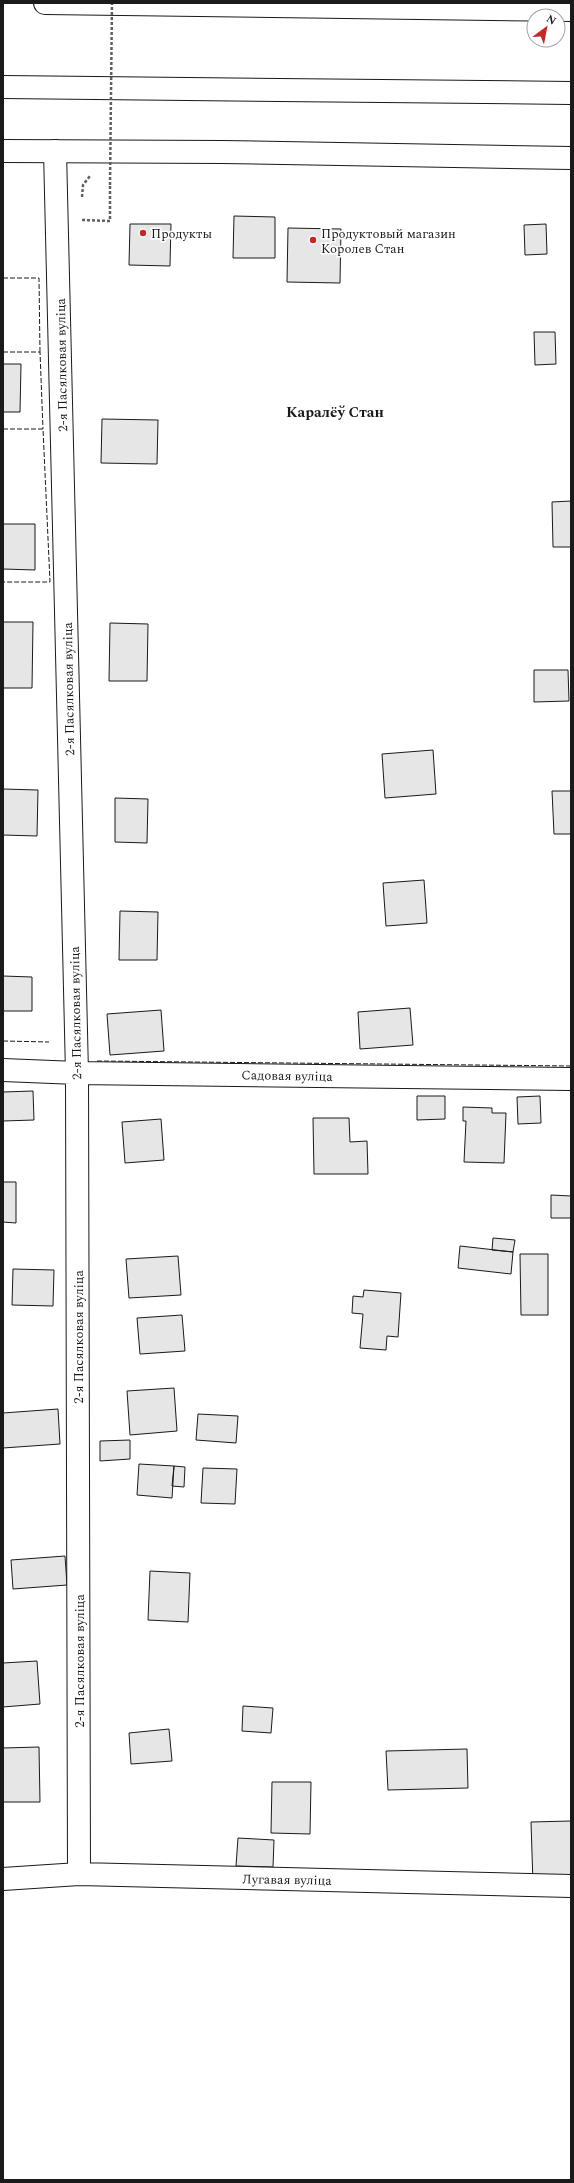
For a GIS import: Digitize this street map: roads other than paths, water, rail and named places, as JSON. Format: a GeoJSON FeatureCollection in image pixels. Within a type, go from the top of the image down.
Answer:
{"type":"FeatureCollection","features":[{"type":"Feature","properties":{"kind":"main road"},"geometry":{"type":"LineString","coordinates":[[45,3],[571,10]]}},
{"type":"Feature","properties":{"kind":"main road"},"geometry":{"type":"LineString","coordinates":[[3,87],[571,93]]}},
{"type":"Feature","properties":{"kind":"main road"},"geometry":{"type":"LineString","coordinates":[[3,151],[222,152],[571,158]]}},
{"type":"Feature","properties":{"kind":"main road","name":"2-я Пасялковая вуліца"},"geometry":{"type":"LineString","coordinates":[[55,151],[77,1073],[79,1874]]}},
{"type":"Feature","properties":{"kind":"main road","name":"Садовая вуліца"},"geometry":{"type":"LineString","coordinates":[[3,1070],[77,1073],[571,1079]]}},
{"type":"Feature","properties":{"kind":"main road","name":"Лугавая вуліца"},"geometry":{"type":"LineString","coordinates":[[3,1879],[79,1874],[571,1886]]}},
{"type":"Feature","properties":{"kind":"place","name":"Продукты"},"geometry":{"type":"Point","coordinates":[143,233]}},
{"type":"Feature","properties":{"kind":"place","name":"Продуктовый магазин Королев Стан"},"geometry":{"type":"Point","coordinates":[313,240]}},
{"type":"Feature","properties":{"kind":"district","name":"Каралёў Стан"},"geometry":{"type":"Point","coordinates":[335,412]}}]}
